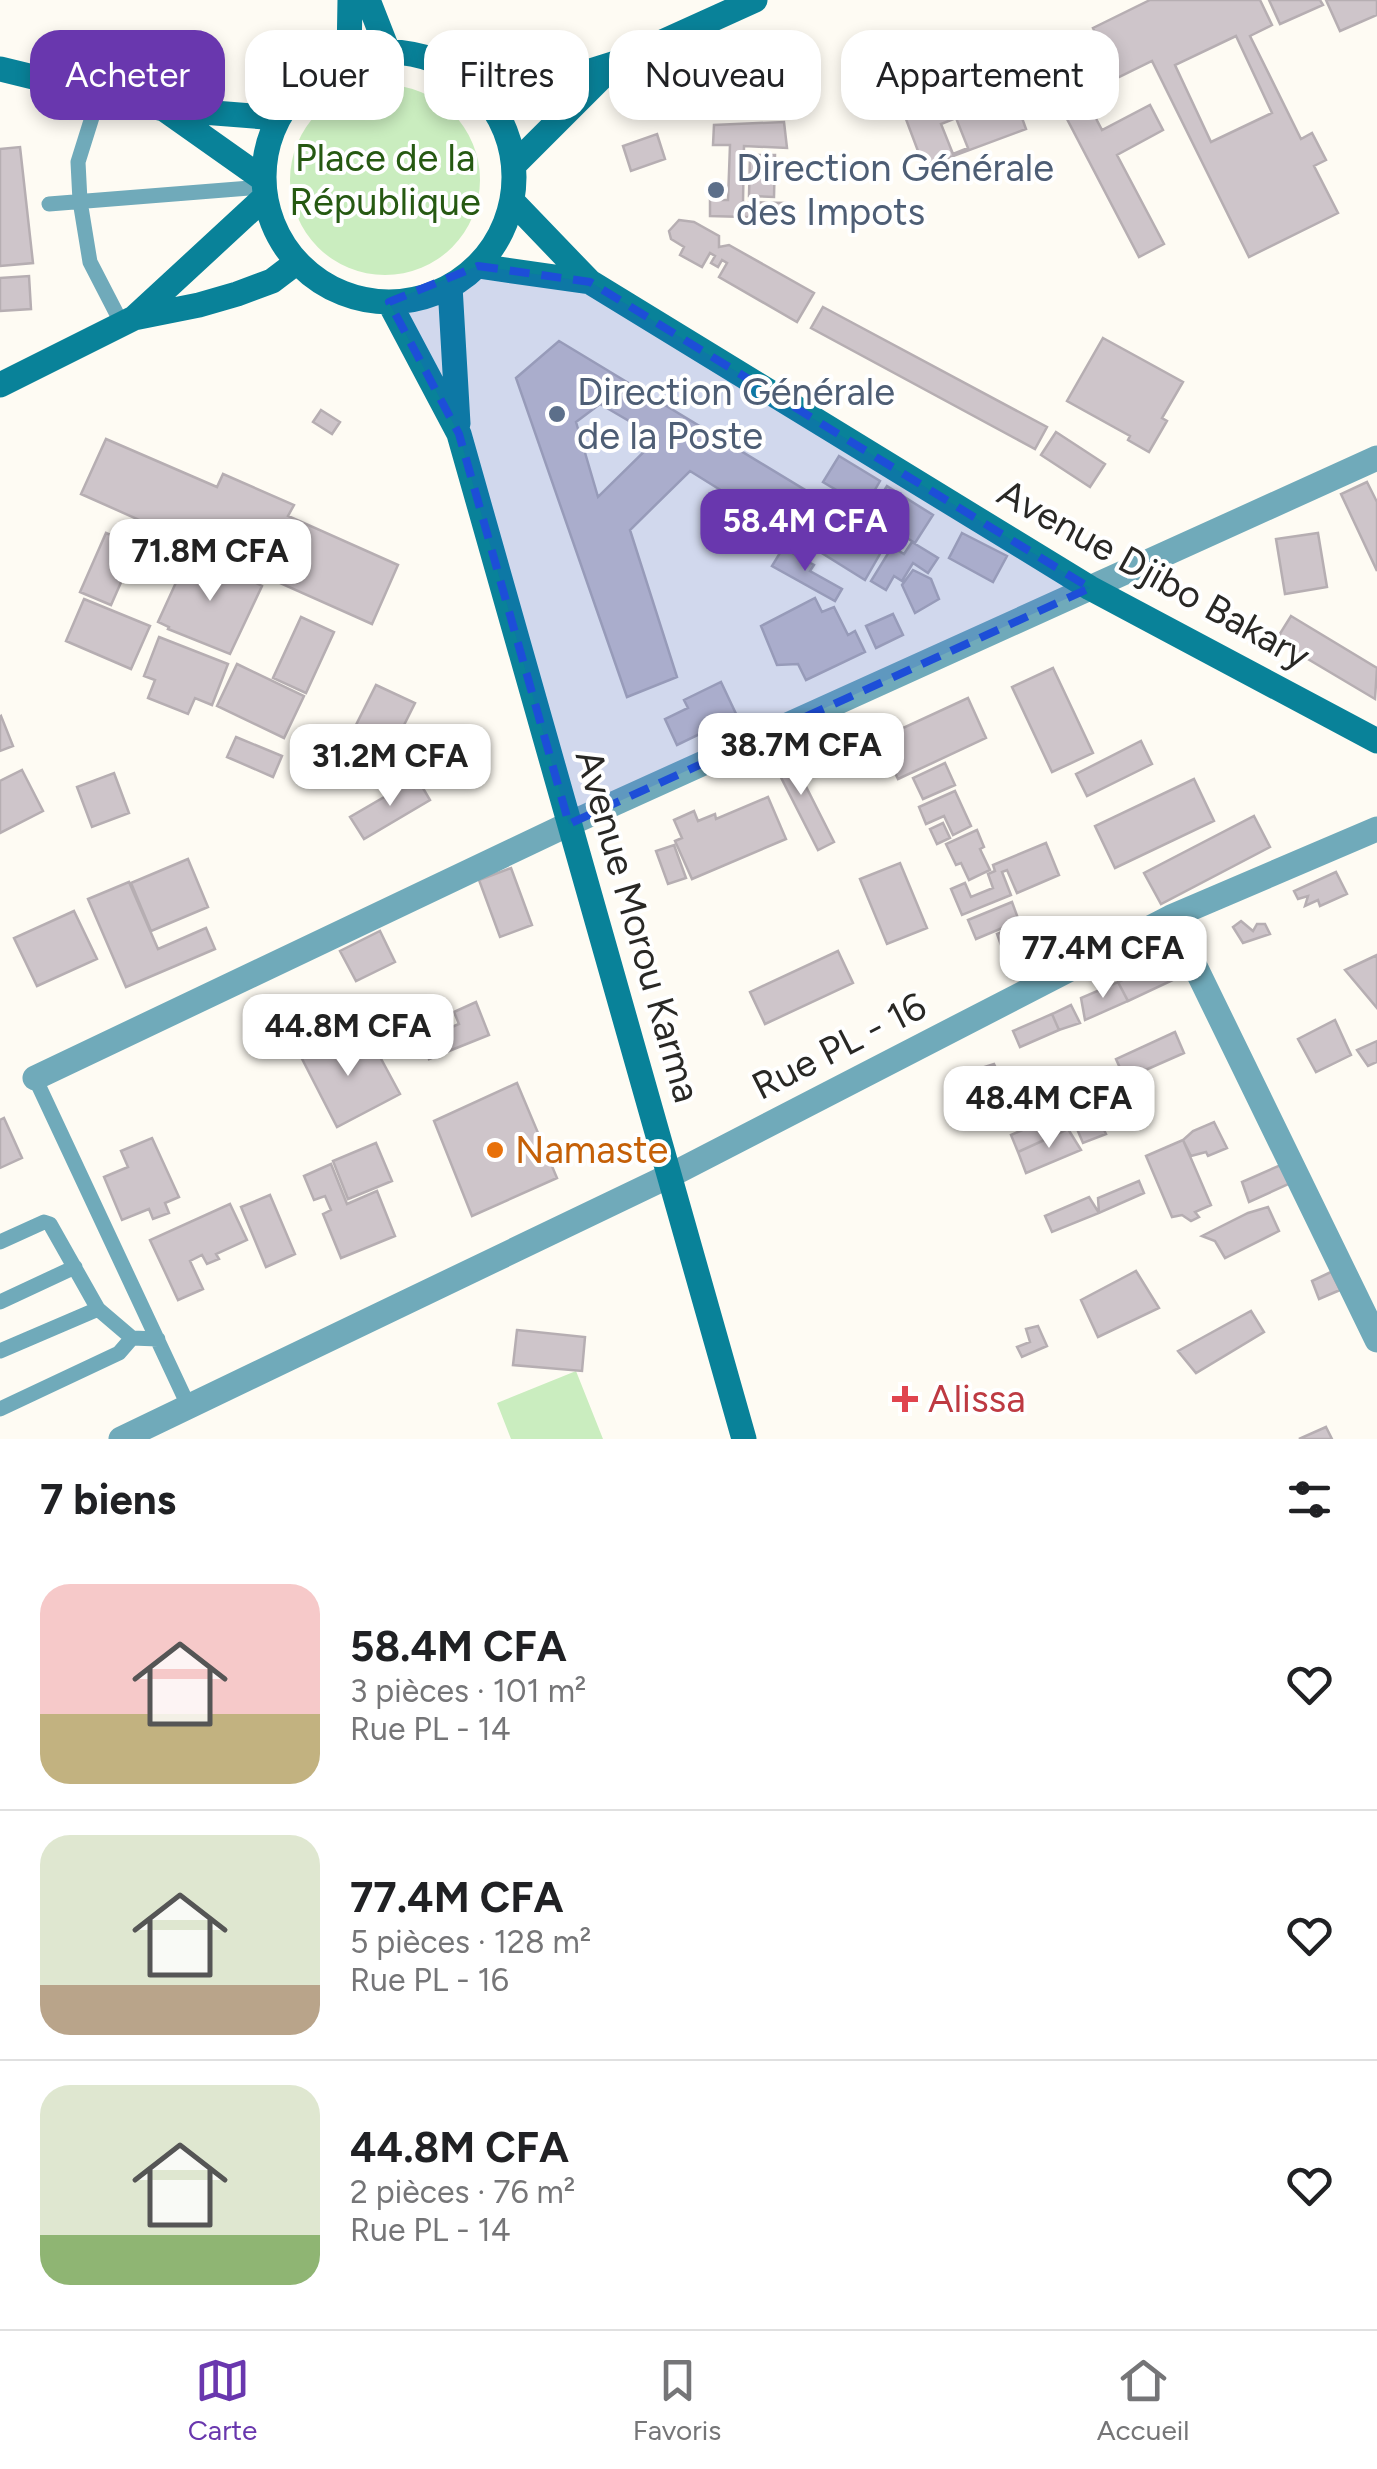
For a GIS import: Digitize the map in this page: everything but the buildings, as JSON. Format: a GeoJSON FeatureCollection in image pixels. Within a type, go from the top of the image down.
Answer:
{"type":"FeatureCollection","features":[{"type":"Feature","properties":{"kind":"street"},"geometry":{"type":"LineString","coordinates":[[349,30],[350,0]]}},
{"type":"Feature","properties":{"kind":"street"},"geometry":{"type":"LineString","coordinates":[[368,0],[380,30]]}},
{"type":"Feature","properties":{"kind":"street"},"geometry":{"type":"LineString","coordinates":[[689,30],[755,0]]}},
{"type":"Feature","properties":{"kind":"street"},"geometry":{"type":"LineString","coordinates":[[0,69],[30,77]]}},
{"type":"Feature","properties":{"kind":"street"},"geometry":{"type":"LineString","coordinates":[[514,165],[609,70]]}},
{"type":"Feature","properties":{"kind":"street"},"geometry":{"type":"LineString","coordinates":[[178,120],[264,188]]}},
{"type":"Feature","properties":{"kind":"street"},"geometry":{"type":"LineString","coordinates":[[277,120],[267,147],[264,188],[276,232],[297,262],[324,284],[355,298],[389,302],[410,300],[450,286],[478,266],[496,242],[512,201],[514,165],[500,120]]}},
{"type":"Feature","properties":{"kind":"street"},"geometry":{"type":"LineString","coordinates":[[128,321],[264,188]]}},
{"type":"Feature","properties":{"kind":"street"},"geometry":{"type":"LineString","coordinates":[[512,201],[590,282]]}},
{"type":"Feature","properties":{"kind":"street"},"geometry":{"type":"LineString","coordinates":[[0,385],[128,321],[199,305],[272,282],[297,262]]}},
{"type":"Feature","properties":{"kind":"street"},"geometry":{"type":"LineString","coordinates":[[478,266],[590,282]]}},
{"type":"Feature","properties":{"kind":"street","name":"Avenue Djibo Bakary"},"geometry":{"type":"LineString","coordinates":[[590,282],[1090,588],[1377,740]]}},
{"type":"Feature","properties":{"kind":"street","name":"Avenue Morou Karma"},"geometry":{"type":"LineString","coordinates":[[450,286],[458,434]]}},
{"type":"Feature","properties":{"kind":"street","name":"Avenue Morou Karma"},"geometry":{"type":"LineString","coordinates":[[389,302],[458,434],[744,1439]]}},
{"type":"Feature","properties":{"kind":"street"},"geometry":{"type":"LineString","coordinates":[[35,1078],[569,824],[1377,458]]}},
{"type":"Feature","properties":{"kind":"street","name":"Rue PL - 16"},"geometry":{"type":"LineString","coordinates":[[121,1439],[671,1175],[1172,917],[1377,829]]}},
{"type":"Feature","properties":{"kind":"street"},"geometry":{"type":"LineString","coordinates":[[1172,917],[1377,1340]]}},
{"type":"Feature","properties":{"kind":"lane"},"geometry":{"type":"LineString","coordinates":[[91,120],[78,162],[90,262],[128,321]]}},
{"type":"Feature","properties":{"kind":"lane"},"geometry":{"type":"LineString","coordinates":[[49,204],[264,188]]}},
{"type":"Feature","properties":{"kind":"lane"},"geometry":{"type":"LineString","coordinates":[[35,1078],[188,1405]]}},
{"type":"Feature","properties":{"kind":"lane"},"geometry":{"type":"LineString","coordinates":[[0,1242],[44,1222],[54,1229],[98,1309],[132,1338],[158,1339]]}},
{"type":"Feature","properties":{"kind":"lane"},"geometry":{"type":"LineString","coordinates":[[0,1302],[74,1267]]}},
{"type":"Feature","properties":{"kind":"lane"},"geometry":{"type":"LineString","coordinates":[[0,1351],[98,1309]]}},
{"type":"Feature","properties":{"kind":"lane"},"geometry":{"type":"LineString","coordinates":[[0,1409],[119,1353],[132,1338]]}},
{"type":"Feature","properties":{"kind":"highlighted area"},"geometry":{"type":"Polygon","coordinates":[[[478,266],[590,282],[1090,588],[569,824],[459,434],[389,302],[478,266]]]}},
{"type":"Feature","properties":{"kind":"green space","name":"Place de la République"},"geometry":{"type":"Polygon","coordinates":[[[404,86],[424,93],[424,120],[458,120],[479,161],[479,199],[464,233],[438,259],[404,274],[366,274],[332,259],[306,233],[291,199],[291,161],[312,120],[404,120],[404,86]]]}},
{"type":"Feature","properties":{"kind":"green space"},"geometry":{"type":"Polygon","coordinates":[[[576,1371],[603,1439],[511,1439],[497,1403],[576,1371]]]}},
{"type":"Feature","properties":{"kind":"place","name":"Direction Générale des Impots"},"geometry":{"type":"Point","coordinates":[716,190]}},
{"type":"Feature","properties":{"kind":"place","name":"Direction Générale de la Poste"},"geometry":{"type":"Point","coordinates":[557,414]}},
{"type":"Feature","properties":{"kind":"place","name":"Namaste"},"geometry":{"type":"Point","coordinates":[495,1150]}},
{"type":"Feature","properties":{"kind":"place","name":"Alissa"},"geometry":{"type":"Point","coordinates":[905,1399]}}]}
